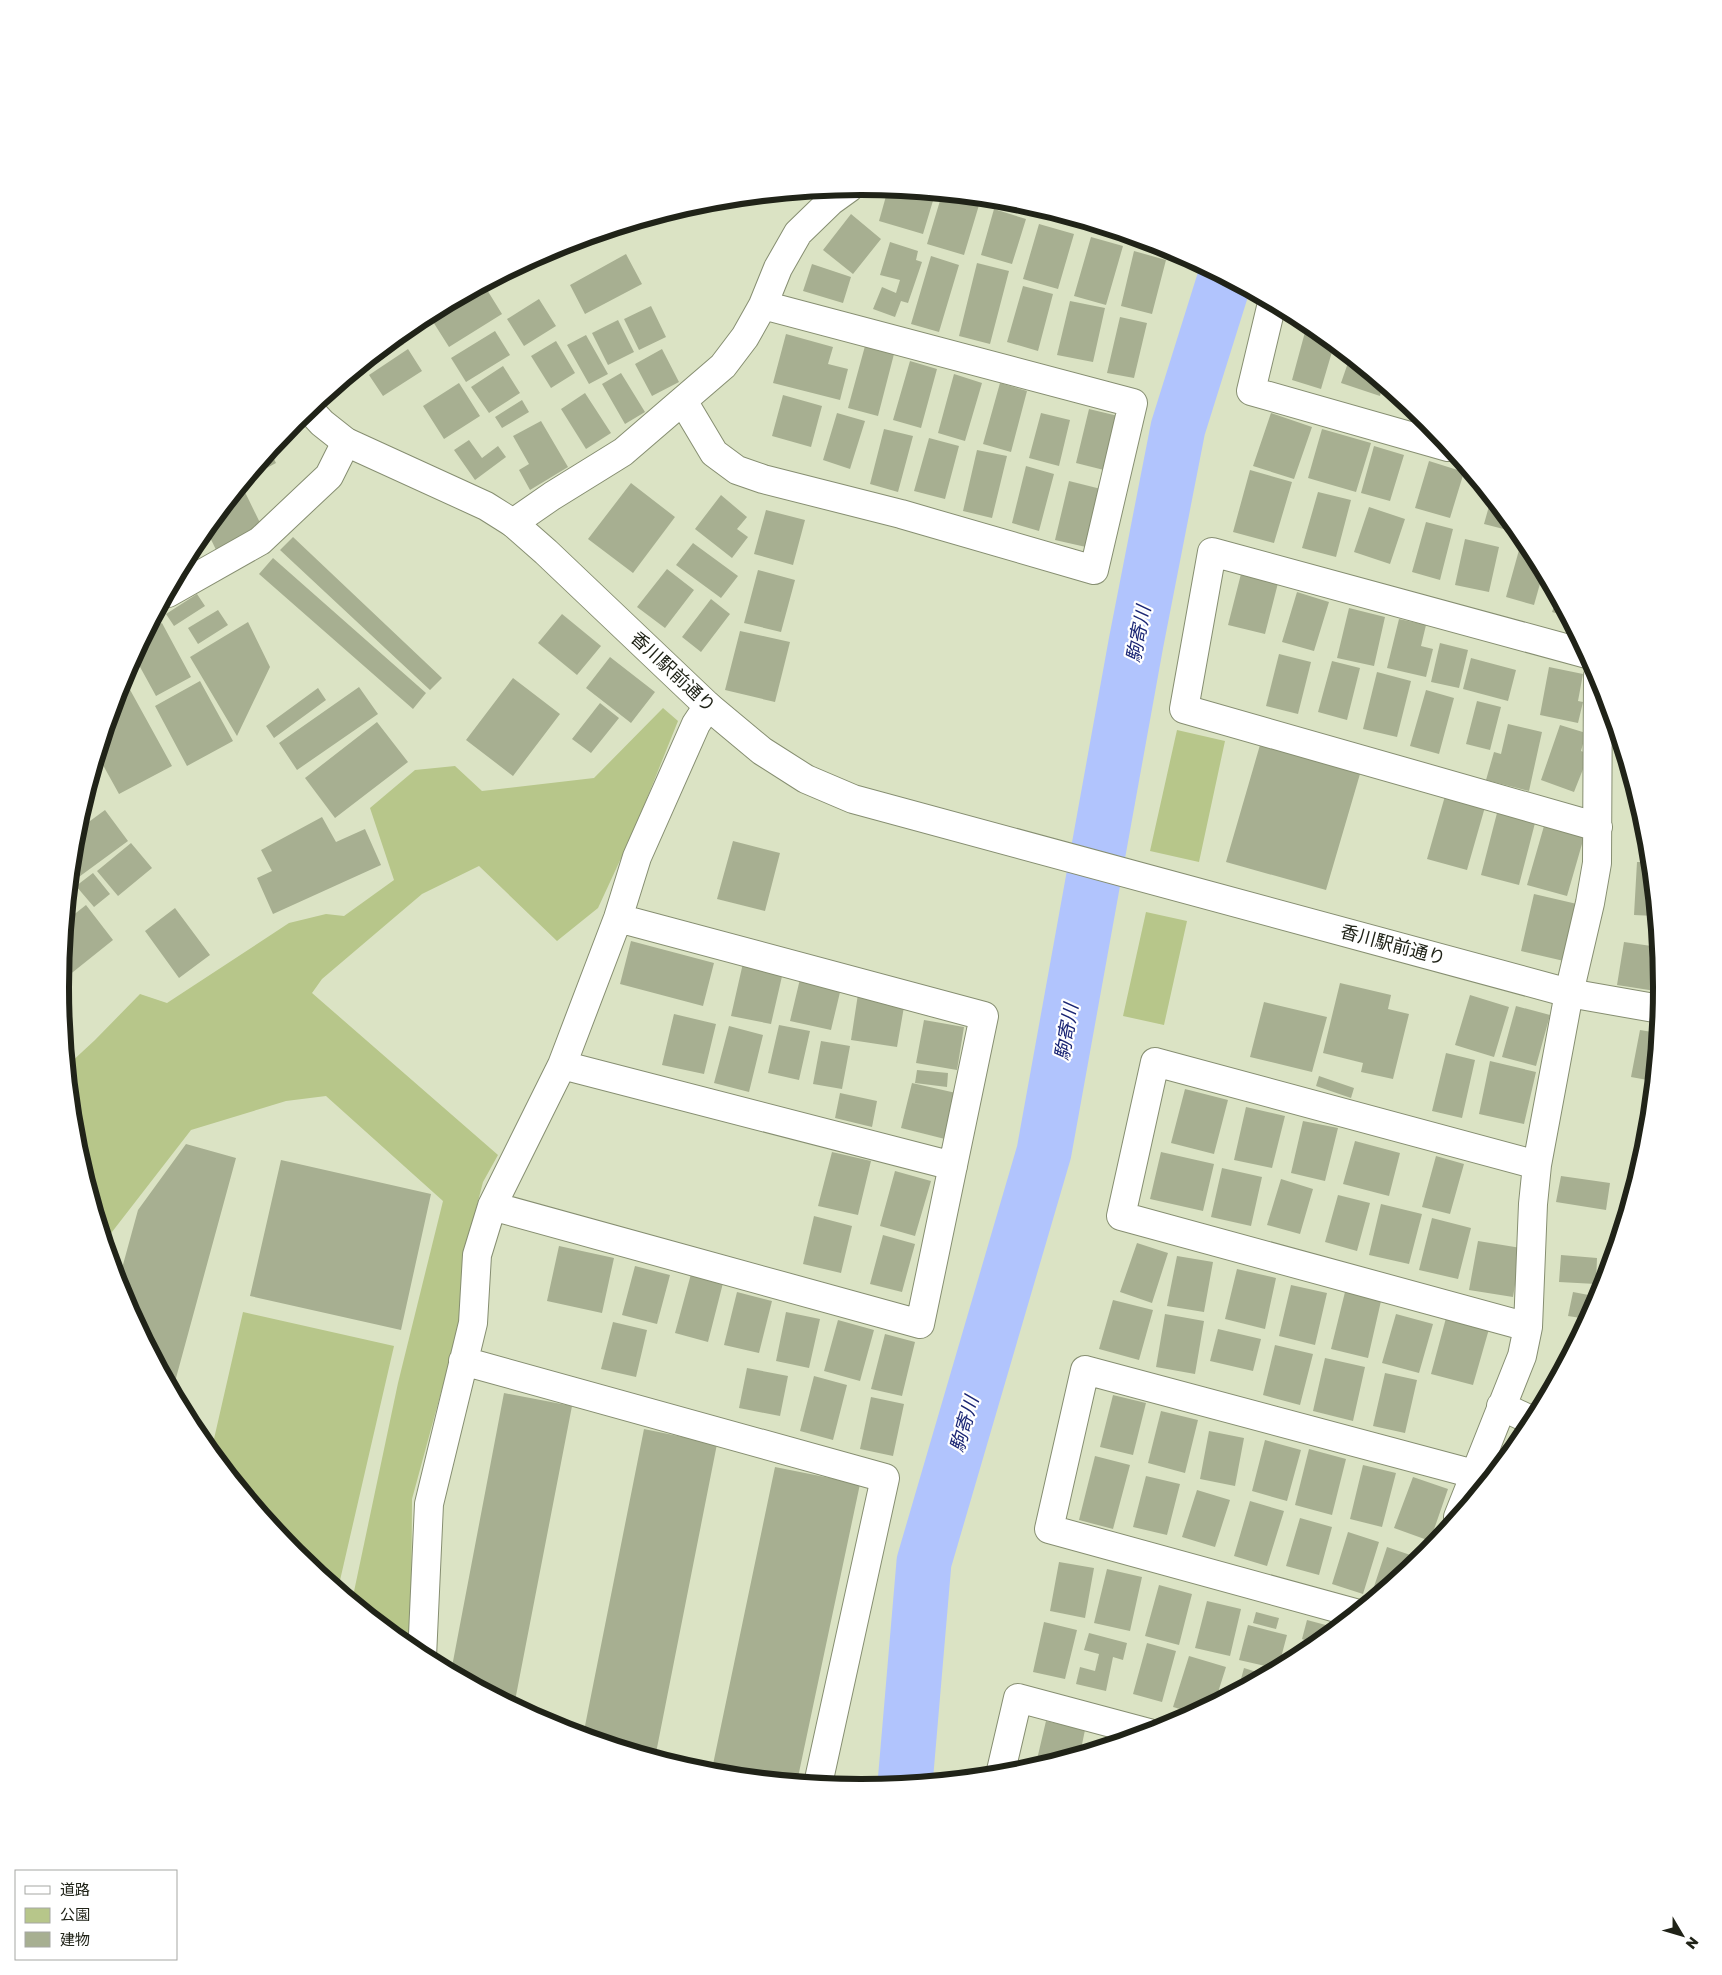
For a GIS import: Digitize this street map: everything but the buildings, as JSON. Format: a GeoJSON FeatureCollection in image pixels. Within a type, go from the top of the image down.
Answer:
{"type":"FeatureCollection","features":[{"type":"Feature","properties":{"kind":"street"},"geometry":{"type":"LineString","coordinates":[[513,523],[552,496],[624,452],[723,366],[745,337],[763,305],[778,268],[798,233],[838,196]]}},
{"type":"Feature","properties":{"kind":"street"},"geometry":{"type":"LineString","coordinates":[[683,402],[714,453],[737,470],[763,479],[901,514],[1094,570],[1133,403],[763,305]]}},
{"type":"Feature","properties":{"kind":"street"},"geometry":{"type":"LineString","coordinates":[[1270,310],[1251,391],[1437,444]]}},
{"type":"Feature","properties":{"kind":"street","name":"香川駅前通り"},"geometry":{"type":"LineString","coordinates":[[314,415],[346,442],[486,506],[513,523],[708,706],[762,751],[806,779],[853,799],[1569,993],[1653,1007]]}},
{"type":"Feature","properties":{"kind":"street"},"geometry":{"type":"LineString","coordinates":[[177,588],[260,541],[329,476],[346,442]]}},
{"type":"Feature","properties":{"kind":"street"},"geometry":{"type":"LineString","coordinates":[[1579,652],[1212,552],[1184,709],[1598,827]]}},
{"type":"Feature","properties":{"kind":"street"},"geometry":{"type":"LineString","coordinates":[[1464,1502],[1522,1356],[1528,1327],[1533,1204],[1537,1165],[1569,993],[1597,863],[1598,698]]}},
{"type":"Feature","properties":{"kind":"street"},"geometry":{"type":"LineString","coordinates":[[422,1647],[429,1504],[473,1323],[477,1255],[492,1206],[562,1065],[618,918],[637,857],[696,724],[708,706]]}},
{"type":"Feature","properties":{"kind":"street"},"geometry":{"type":"LineString","coordinates":[[492,1206],[920,1324],[984,1016],[618,918]]}},
{"type":"Feature","properties":{"kind":"street"},"geometry":{"type":"LineString","coordinates":[[1528,1327],[1120,1216],[1155,1062],[1537,1165]]}},
{"type":"Feature","properties":{"kind":"street"},"geometry":{"type":"LineString","coordinates":[[562,1065],[953,1166]]}},
{"type":"Feature","properties":{"kind":"street"},"geometry":{"type":"LineString","coordinates":[[463,1361],[885,1478],[819,1778]]}},
{"type":"Feature","properties":{"kind":"street"},"geometry":{"type":"LineString","coordinates":[[1349,1611],[1049,1529],[1085,1370],[1474,1474]]}},
{"type":"Feature","properties":{"kind":"street"},"geometry":{"type":"LineString","coordinates":[[1501,1406],[1526,1418]]}},
{"type":"Feature","properties":{"kind":"street"},"geometry":{"type":"LineString","coordinates":[[1002,1767],[1018,1698],[1137,1730]]}},
{"type":"Feature","properties":{"kind":"green space"},"geometry":{"type":"Polygon","coordinates":[[[663,708],[678,721],[635,828],[598,908],[557,941],[479,866],[422,894],[322,979],[312,993],[498,1155],[483,1182],[463,1259],[459,1326],[412,1499],[411,1639],[353,1595],[398,1383],[443,1201],[326,1096],[286,1101],[191,1130],[109,1236],[96,1193],[84,1142],[73,1061],[140,994],[167,1003],[289,923],[326,914],[344,916],[394,880],[370,808],[415,770],[455,766],[482,791],[594,778],[663,708]]]}},
{"type":"Feature","properties":{"kind":"green space"},"geometry":{"type":"Polygon","coordinates":[[[1177,730],[1225,741],[1199,862],[1150,851],[1177,730]]]}},
{"type":"Feature","properties":{"kind":"green space"},"geometry":{"type":"Polygon","coordinates":[[[1146,912],[1187,921],[1164,1025],[1123,1016],[1146,912]]]}},
{"type":"Feature","properties":{"kind":"green space"},"geometry":{"type":"Polygon","coordinates":[[[243,1312],[394,1346],[339,1583],[301,1548],[265,1510],[213,1443],[243,1312]]]}},
{"type":"Feature","properties":{"kind":"waterway","name":"駒寄川"},"geometry":{"type":"LineString","coordinates":[[905,1778],[924,1562],[1044,1152],[1136,643],[1178,428],[1223,283]]}}]}
